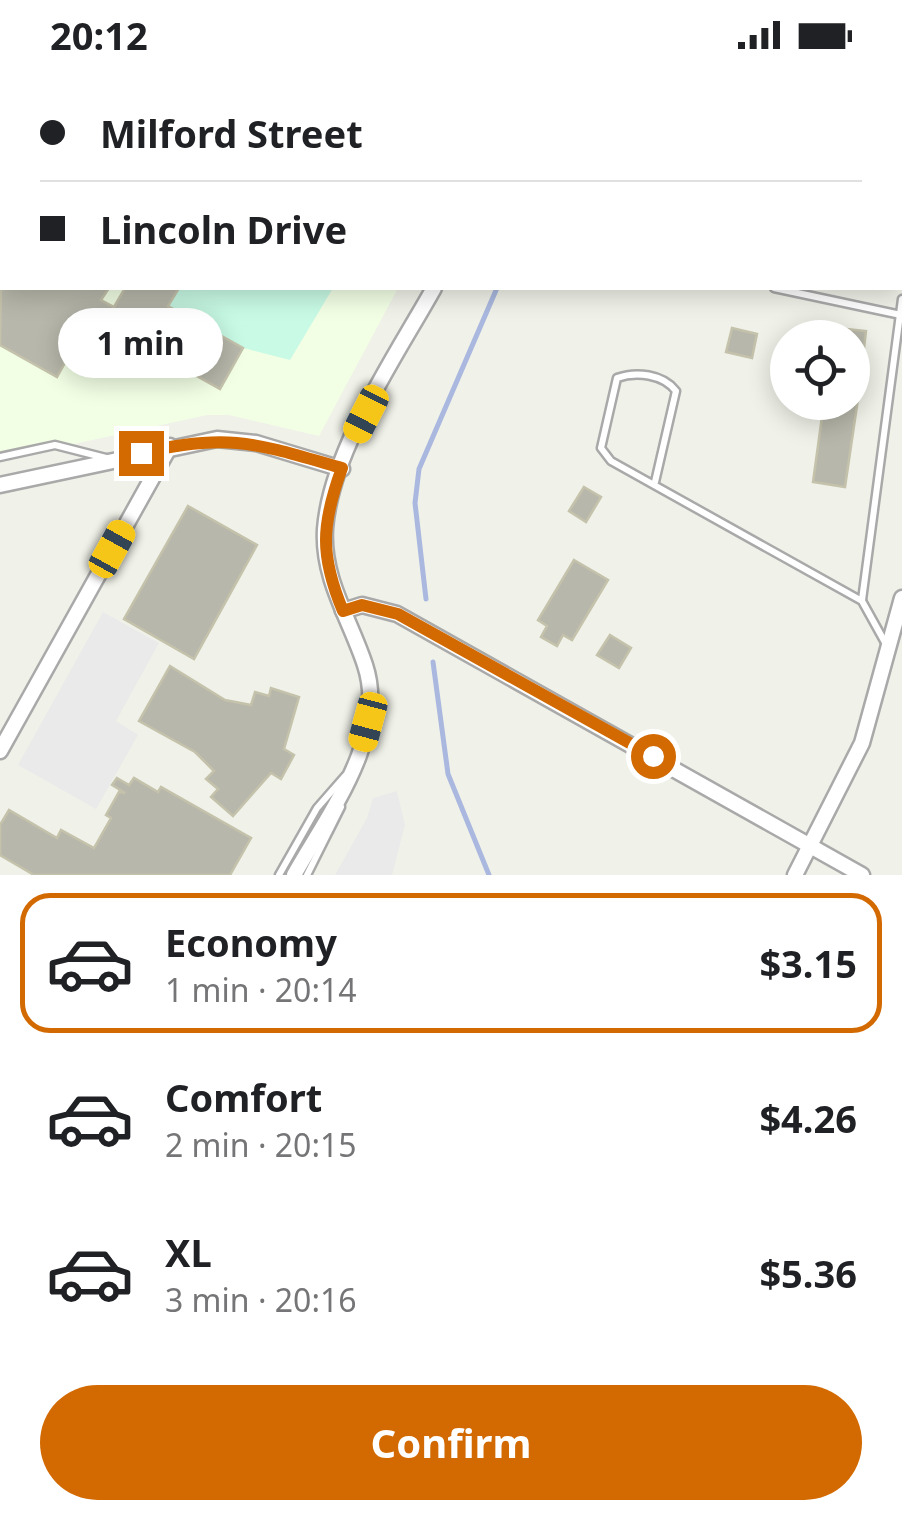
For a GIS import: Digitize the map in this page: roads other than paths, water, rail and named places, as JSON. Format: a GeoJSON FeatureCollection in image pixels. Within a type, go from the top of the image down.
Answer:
{"type":"FeatureCollection","features":[{"type":"Feature","properties":{"kind":"street"},"geometry":{"type":"LineString","coordinates":[[294,875],[352,767],[368,722],[366,668],[324,554],[326,524],[342,468],[433,290]]}},
{"type":"Feature","properties":{"kind":"street"},"geometry":{"type":"LineString","coordinates":[[0,485],[217,439],[256,443],[342,468]]}},
{"type":"Feature","properties":{"kind":"street"},"geometry":{"type":"LineString","coordinates":[[0,751],[170,446]]}},
{"type":"Feature","properties":{"kind":"street"},"geometry":{"type":"LineString","coordinates":[[795,875],[862,743],[901,619],[902,598]]}},
{"type":"Feature","properties":{"kind":"street"},"geometry":{"type":"LineString","coordinates":[[343,611],[362,605],[398,614],[862,875]]}},
{"type":"Feature","properties":{"kind":"lane"},"geometry":{"type":"LineString","coordinates":[[783,290],[901,315]]}},
{"type":"Feature","properties":{"kind":"lane"},"geometry":{"type":"LineString","coordinates":[[862,600],[902,299]]}},
{"type":"Feature","properties":{"kind":"lane"},"geometry":{"type":"LineString","coordinates":[[655,482],[676,391],[668,381],[631,373],[617,378],[600,448],[611,461],[862,600],[890,652]]}},
{"type":"Feature","properties":{"kind":"lane"},"geometry":{"type":"LineString","coordinates":[[0,456],[55,445],[112,459]]}},
{"type":"Feature","properties":{"kind":"lane"},"geometry":{"type":"LineString","coordinates":[[280,875],[317,808],[352,767]]}},
{"type":"Feature","properties":{"kind":"lane"},"geometry":{"type":"LineString","coordinates":[[307,875],[336,824],[352,767]]}},
{"type":"Feature","properties":{"kind":"waterway"},"geometry":{"type":"LineString","coordinates":[[426,599],[415,503],[419,469],[496,290]]}},
{"type":"Feature","properties":{"kind":"waterway"},"geometry":{"type":"LineString","coordinates":[[433,662],[448,774],[489,875]]}}]}
